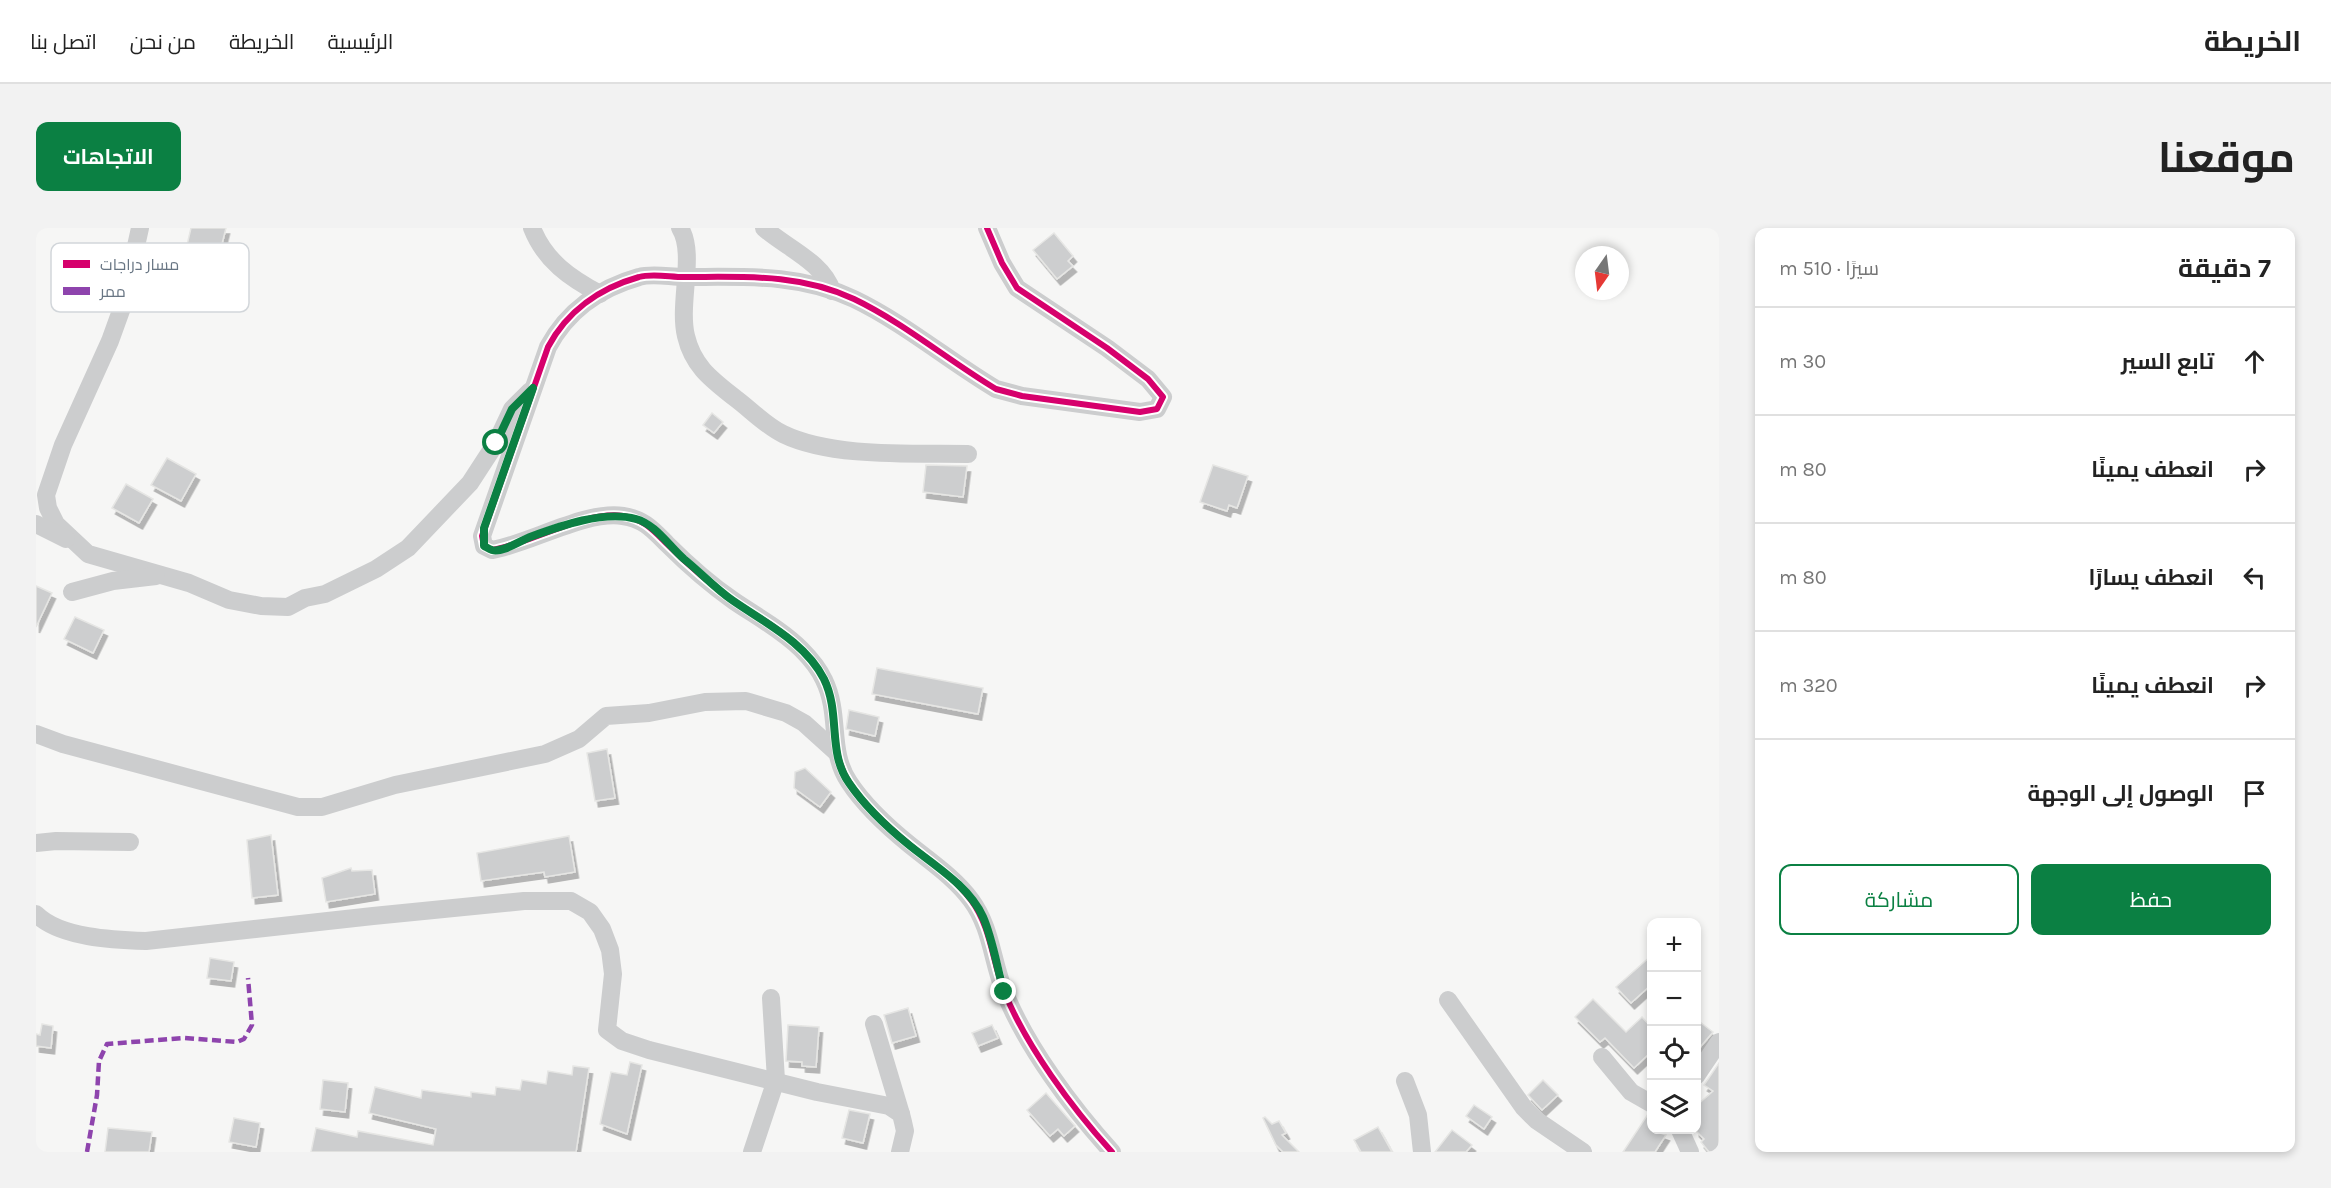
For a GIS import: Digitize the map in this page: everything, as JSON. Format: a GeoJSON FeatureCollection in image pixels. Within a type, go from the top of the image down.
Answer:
{"type":"FeatureCollection","features":[{"type":"Feature","properties":{"kind":"street"},"geometry":{"type":"LineString","coordinates":[[137,243],[140,228]]}},
{"type":"Feature","properties":{"kind":"street"},"geometry":{"type":"LineString","coordinates":[[532,228],[543,251],[554,263],[583,285],[600,294]]}},
{"type":"Feature","properties":{"kind":"street"},"geometry":{"type":"LineString","coordinates":[[680,228],[686,237],[688,251],[684,277],[685,332],[692,360],[728,392],[782,434],[819,446],[889,453],[968,454]]}},
{"type":"Feature","properties":{"kind":"street"},"geometry":{"type":"LineString","coordinates":[[764,228],[819,270],[830,282],[832,291]]}},
{"type":"Feature","properties":{"kind":"street"},"geometry":{"type":"LineString","coordinates":[[987,228],[1002,263],[1017,288],[1148,379],[1163,397],[1157,409],[1140,412],[1022,396],[996,389],[855,300],[787,278],[759,275],[642,276],[619,284],[582,305],[558,328],[548,347],[484,528],[484,546],[492,550],[501,549],[545,532],[602,517],[620,515],[639,519],[654,529],[666,543],[730,599],[786,636],[813,662],[823,678],[833,704],[837,732],[835,751],[840,767],[856,793],[906,842],[956,882],[970,898],[983,917],[1004,992],[1018,1019],[1039,1055],[1112,1152]]}},
{"type":"Feature","properties":{"kind":"street"},"geometry":{"type":"LineString","coordinates":[[120,312],[110,341],[63,445],[46,495],[48,508],[56,524],[88,554],[189,583],[229,600],[261,606],[288,607],[305,598],[325,594],[350,584],[408,548],[437,519],[483,465],[512,409],[533,388]]}},
{"type":"Feature","properties":{"kind":"street"},"geometry":{"type":"LineString","coordinates":[[36,524],[76,543]]}},
{"type":"Feature","properties":{"kind":"street"},"geometry":{"type":"LineString","coordinates":[[72,591],[113,581],[160,575]]}},
{"type":"Feature","properties":{"kind":"street"},"geometry":{"type":"LineString","coordinates":[[36,734],[63,744],[298,807],[322,807],[395,785],[545,753],[579,739],[606,716],[649,713],[705,702],[746,701],[786,713],[804,723],[835,751]]}},
{"type":"Feature","properties":{"kind":"street"},"geometry":{"type":"LineString","coordinates":[[36,843],[130,842]]}},
{"type":"Feature","properties":{"kind":"street"},"geometry":{"type":"LineString","coordinates":[[36,914],[60,928],[80,934],[112,940],[146,941],[525,901],[571,901],[590,912],[602,929],[610,950],[613,974],[607,1030],[609,1034],[649,1050],[817,1092],[875,1102],[889,1106],[901,1114]]}},
{"type":"Feature","properties":{"kind":"street"},"geometry":{"type":"LineString","coordinates":[[752,1152],[776,1080],[771,998]]}},
{"type":"Feature","properties":{"kind":"street"},"geometry":{"type":"LineString","coordinates":[[1448,1000],[1524,1108],[1536,1120],[1583,1152]]}},
{"type":"Feature","properties":{"kind":"street"},"geometry":{"type":"LineString","coordinates":[[874,1024],[905,1131],[900,1152]]}},
{"type":"Feature","properties":{"kind":"street"},"geometry":{"type":"LineString","coordinates":[[1701,1069],[1719,1042]]}},
{"type":"Feature","properties":{"kind":"street"},"geometry":{"type":"LineString","coordinates":[[1602,1057],[1631,1092],[1647,1101]]}},
{"type":"Feature","properties":{"kind":"street"},"geometry":{"type":"LineString","coordinates":[[1404,1081],[1418,1115],[1422,1152]]}},
{"type":"Feature","properties":{"kind":"street"},"geometry":{"type":"LineString","coordinates":[[1682,1134],[1690,1152]]}},
{"type":"Feature","properties":{"kind":"building"},"geometry":{"type":"Polygon","coordinates":[[[191,228],[226,228],[222,243],[187,243],[191,228]]]}},
{"type":"Feature","properties":{"kind":"building"},"geometry":{"type":"Polygon","coordinates":[[[1054,233],[1073,256],[1068,261],[1073,266],[1057,279],[1033,250],[1054,233]]]}},
{"type":"Feature","properties":{"kind":"building"},"geometry":{"type":"Polygon","coordinates":[[[712,413],[723,422],[714,433],[703,425],[712,413]]]}},
{"type":"Feature","properties":{"kind":"building"},"geometry":{"type":"Polygon","coordinates":[[[167,458],[196,474],[181,501],[151,485],[167,458]]]}},
{"type":"Feature","properties":{"kind":"building"},"geometry":{"type":"Polygon","coordinates":[[[926,465],[967,466],[963,497],[923,492],[926,465]]]}},
{"type":"Feature","properties":{"kind":"building"},"geometry":{"type":"Polygon","coordinates":[[[1213,465],[1248,476],[1237,508],[1229,505],[1227,511],[1200,502],[1213,465]]]}},
{"type":"Feature","properties":{"kind":"building"},"geometry":{"type":"Polygon","coordinates":[[[126,484],[153,499],[139,523],[112,508],[126,484]]]}},
{"type":"Feature","properties":{"kind":"building"},"geometry":{"type":"Polygon","coordinates":[[[36,586],[52,593],[36,627],[36,586]]]}},
{"type":"Feature","properties":{"kind":"building"},"geometry":{"type":"Polygon","coordinates":[[[75,617],[104,630],[93,653],[64,639],[75,617]]]}},
{"type":"Feature","properties":{"kind":"building"},"geometry":{"type":"Polygon","coordinates":[[[877,668],[983,688],[978,714],[872,694],[877,668]]]}},
{"type":"Feature","properties":{"kind":"building"},"geometry":{"type":"Polygon","coordinates":[[[849,710],[879,717],[875,736],[846,729],[849,710]]]}},
{"type":"Feature","properties":{"kind":"building"},"geometry":{"type":"Polygon","coordinates":[[[607,749],[615,798],[595,801],[587,753],[607,749]]]}},
{"type":"Feature","properties":{"kind":"building"},"geometry":{"type":"Polygon","coordinates":[[[805,768],[831,792],[820,807],[794,788],[795,772],[805,768]]]}},
{"type":"Feature","properties":{"kind":"building"},"geometry":{"type":"Polygon","coordinates":[[[271,835],[278,895],[252,898],[247,840],[271,835]]]}},
{"type":"Feature","properties":{"kind":"building"},"geometry":{"type":"Polygon","coordinates":[[[569,836],[575,872],[545,877],[544,872],[481,881],[477,853],[569,836]]]}},
{"type":"Feature","properties":{"kind":"building"},"geometry":{"type":"Polygon","coordinates":[[[351,868],[352,871],[372,870],[375,894],[326,902],[322,878],[351,868]]]}},
{"type":"Feature","properties":{"kind":"building"},"geometry":{"type":"Polygon","coordinates":[[[210,958],[234,962],[231,981],[207,978],[210,958]]]}},
{"type":"Feature","properties":{"kind":"building"},"geometry":{"type":"Polygon","coordinates":[[[1647,959],[1647,989],[1631,1003],[1616,987],[1647,959]]]}},
{"type":"Feature","properties":{"kind":"building"},"geometry":{"type":"Polygon","coordinates":[[[1593,999],[1626,1032],[1642,1017],[1647,1022],[1647,1056],[1634,1068],[1605,1038],[1600,1042],[1575,1017],[1593,999]]]}},
{"type":"Feature","properties":{"kind":"building"},"geometry":{"type":"Polygon","coordinates":[[[908,1008],[916,1036],[892,1043],[884,1015],[908,1008]]]}},
{"type":"Feature","properties":{"kind":"building"},"geometry":{"type":"Polygon","coordinates":[[[1701,1023],[1713,1032],[1701,1046],[1701,1023]]]}},
{"type":"Feature","properties":{"kind":"building"},"geometry":{"type":"Polygon","coordinates":[[[42,1024],[53,1026],[51,1048],[36,1046],[36,1034],[40,1035],[42,1024]]]}},
{"type":"Feature","properties":{"kind":"building"},"geometry":{"type":"Polygon","coordinates":[[[788,1025],[819,1027],[816,1067],[802,1066],[802,1062],[786,1061],[788,1025]]]}},
{"type":"Feature","properties":{"kind":"building"},"geometry":{"type":"Polygon","coordinates":[[[992,1025],[998,1038],[978,1046],[972,1033],[992,1025]]]}},
{"type":"Feature","properties":{"kind":"building"},"geometry":{"type":"Polygon","coordinates":[[[630,1062],[642,1065],[627,1134],[600,1124],[611,1072],[627,1075],[630,1062]]]}},
{"type":"Feature","properties":{"kind":"building"},"geometry":{"type":"Polygon","coordinates":[[[1719,1063],[1719,1152],[1709,1152],[1701,1142],[1704,1139],[1699,1134],[1701,1134],[1701,1102],[1713,1091],[1704,1085],[1719,1063]]]}},
{"type":"Feature","properties":{"kind":"building"},"geometry":{"type":"Polygon","coordinates":[[[573,1066],[589,1068],[576,1152],[311,1152],[316,1128],[357,1137],[358,1131],[433,1145],[436,1129],[369,1113],[375,1087],[421,1098],[422,1090],[471,1097],[471,1092],[495,1095],[496,1087],[520,1090],[522,1080],[546,1084],[548,1071],[572,1075],[573,1066]]]}},
{"type":"Feature","properties":{"kind":"building"},"geometry":{"type":"Polygon","coordinates":[[[323,1080],[348,1083],[345,1112],[320,1109],[323,1080]]]}},
{"type":"Feature","properties":{"kind":"building"},"geometry":{"type":"Polygon","coordinates":[[[1543,1080],[1558,1095],[1542,1110],[1528,1095],[1543,1080]]]}},
{"type":"Feature","properties":{"kind":"building"},"geometry":{"type":"Polygon","coordinates":[[[1046,1093],[1075,1126],[1064,1136],[1058,1129],[1050,1136],[1027,1110],[1046,1093]]]}},
{"type":"Feature","properties":{"kind":"building"},"geometry":{"type":"Polygon","coordinates":[[[1474,1105],[1492,1117],[1484,1129],[1466,1116],[1474,1105]]]}},
{"type":"Feature","properties":{"kind":"building"},"geometry":{"type":"Polygon","coordinates":[[[849,1110],[870,1114],[863,1143],[842,1138],[849,1110]]]}},
{"type":"Feature","properties":{"kind":"building"},"geometry":{"type":"Polygon","coordinates":[[[1647,1116],[1647,1134],[1666,1135],[1655,1152],[1623,1152],[1647,1116]]]}},
{"type":"Feature","properties":{"kind":"building"},"geometry":{"type":"Polygon","coordinates":[[[1265,1117],[1272,1124],[1279,1121],[1286,1133],[1282,1135],[1299,1152],[1283,1152],[1276,1145],[1263,1118],[1265,1117]]]}},
{"type":"Feature","properties":{"kind":"building"},"geometry":{"type":"Polygon","coordinates":[[[234,1118],[260,1123],[256,1147],[229,1142],[234,1118]]]}},
{"type":"Feature","properties":{"kind":"building"},"geometry":{"type":"Polygon","coordinates":[[[1378,1127],[1392,1152],[1361,1152],[1354,1140],[1378,1127]]]}},
{"type":"Feature","properties":{"kind":"building"},"geometry":{"type":"Polygon","coordinates":[[[108,1128],[152,1132],[149,1152],[105,1152],[108,1128]]]}},
{"type":"Feature","properties":{"kind":"building"},"geometry":{"type":"Polygon","coordinates":[[[1452,1130],[1472,1145],[1466,1152],[1435,1152],[1452,1130]]]}},
{"type":"Feature","properties":{"kind":"marked path"},"geometry":{"type":"LineString","coordinates":[[87,1152],[97,1095],[99,1061],[107,1044],[184,1038],[237,1042],[244,1039],[252,1025],[248,978]]}},
{"type":"Feature","properties":{"kind":"cycle path"},"geometry":{"type":"LineString","coordinates":[[987,228],[1002,263],[1017,288],[1107,348],[1148,379],[1163,397],[1157,409],[1140,412],[1022,396],[996,389],[873,309],[854,299],[813,285],[770,278],[644,276],[598,294],[575,312],[556,334],[548,347],[482,536],[484,546],[492,550],[592,518],[608,515],[630,517],[642,522],[652,530],[691,567],[734,601],[794,642],[811,660],[824,680],[832,706],[839,758],[849,782],[885,824],[950,877],[971,900],[987,932],[1004,991],[1037,1055],[1081,1116],[1112,1152]]}},
{"type":"Feature","properties":{"kind":"route"},"geometry":{"type":"LineString","coordinates":[[496,443],[512,409],[520,398],[533,388],[484,528],[482,536],[484,546],[492,550],[501,549],[545,532],[602,517],[620,515],[639,519],[654,529],[666,543],[730,599],[801,648],[813,662],[831,695],[837,732],[835,751],[848,781],[856,793],[906,842],[956,882],[970,898],[983,917],[1004,992]]}}]}
